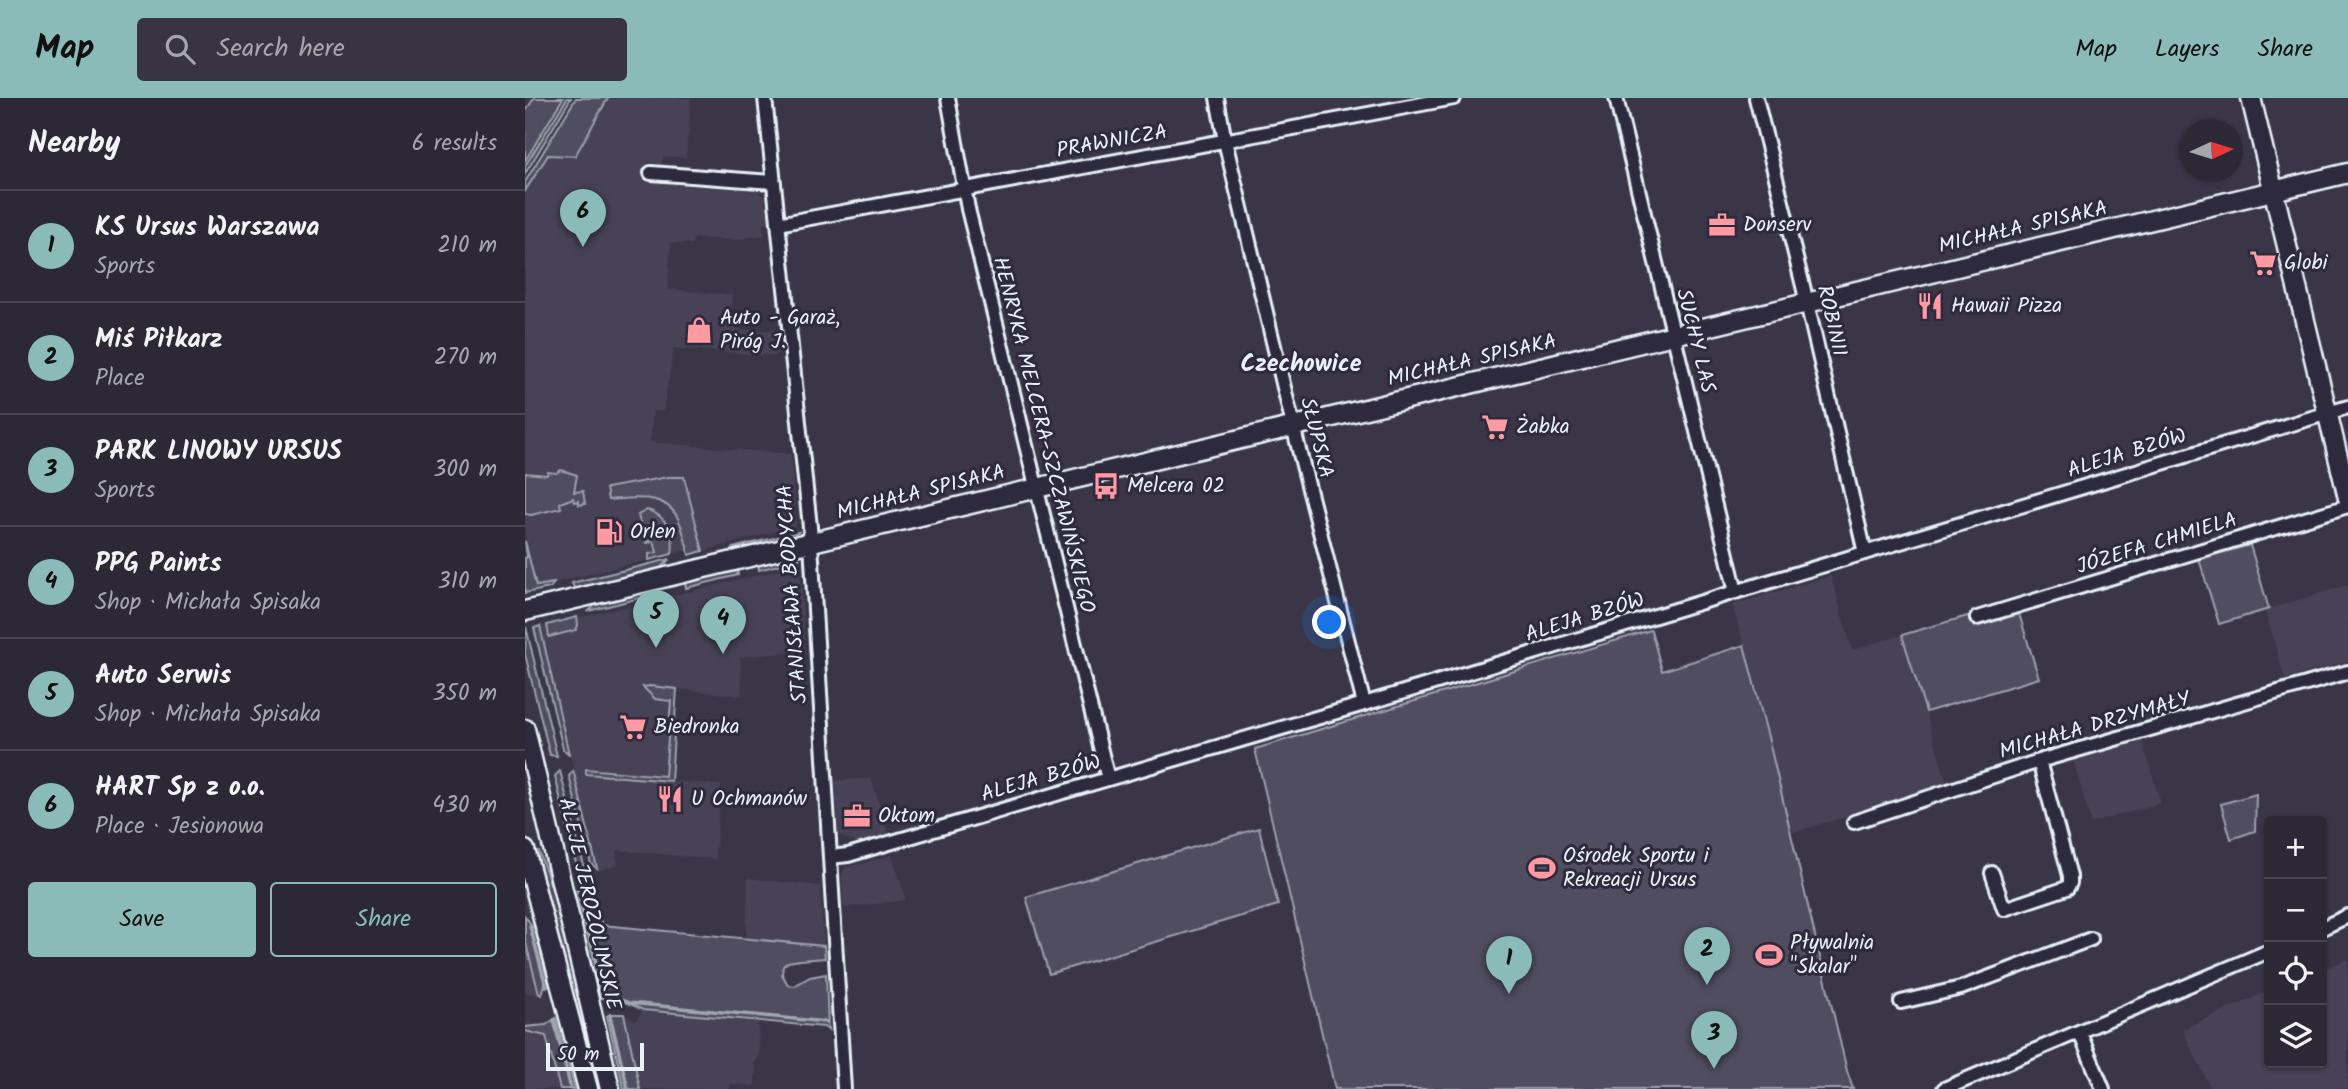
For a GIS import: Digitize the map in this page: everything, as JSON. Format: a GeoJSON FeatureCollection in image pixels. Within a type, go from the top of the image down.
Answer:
{"type":"FeatureCollection","features":[{"type":"Feature","properties":{"kind":"street","name":"STANISŁAWA BODYCHA"},"geometry":{"type":"LineString","coordinates":[[765,98],[811,543],[844,1089]]}},
{"type":"Feature","properties":{"kind":"street","name":"HENRYKA MELCERA-SZCZAWIŃSKIEGO"},"geometry":{"type":"LineString","coordinates":[[948,98],[964,189],[1108,779]]}},
{"type":"Feature","properties":{"kind":"street","name":"SŁUPSKA"},"geometry":{"type":"LineString","coordinates":[[1217,98],[1293,427],[1364,704]]}},
{"type":"Feature","properties":{"kind":"street","name":"PRAWNICZA"},"geometry":{"type":"LineString","coordinates":[[778,224],[1454,98]]}},
{"type":"Feature","properties":{"kind":"street","name":"SUCHY LAS"},"geometry":{"type":"LineString","coordinates":[[1616,98],[1736,592]]}},
{"type":"Feature","properties":{"kind":"street","name":"ROBINII"},"geometry":{"type":"LineString","coordinates":[[1756,98],[1807,303],[1864,553]]}},
{"type":"Feature","properties":{"kind":"street"},"geometry":{"type":"LineString","coordinates":[[2251,98],[2348,498]]}},
{"type":"Feature","properties":{"kind":"street"},"geometry":{"type":"LineString","coordinates":[[651,173],[773,182]]}},
{"type":"Feature","properties":{"kind":"street","name":"MICHAŁA SPISAKA"},"geometry":{"type":"LineString","coordinates":[[525,611],[2348,173]]}},
{"type":"Feature","properties":{"kind":"street","name":"ALEJA BZÓW"},"geometry":{"type":"LineString","coordinates":[[830,857],[848,855],[1364,704],[2348,407]]}},
{"type":"Feature","properties":{"kind":"street","name":"JÓZEFA CHMIELA"},"geometry":{"type":"LineString","coordinates":[[1977,618],[2348,506]]}},
{"type":"Feature","properties":{"kind":"street","name":"MICHAŁA DRZYMAŁY"},"geometry":{"type":"LineString","coordinates":[[1854,822],[2039,761],[2348,672]]}},
{"type":"Feature","properties":{"kind":"street","name":"ALEJE JEROZOLIMSKIE"},"geometry":{"type":"LineString","coordinates":[[525,729],[610,1089]]}},
{"type":"Feature","properties":{"kind":"street"},"geometry":{"type":"LineString","coordinates":[[1992,873],[2004,909],[2067,888],[2070,883],[2039,761]]}},
{"type":"Feature","properties":{"kind":"street"},"geometry":{"type":"LineString","coordinates":[[525,850],[588,1089]]}},
{"type":"Feature","properties":{"kind":"street"},"geometry":{"type":"LineString","coordinates":[[2327,926],[2348,916]]}},
{"type":"Feature","properties":{"kind":"street"},"geometry":{"type":"LineString","coordinates":[[1901,1002],[1961,988],[2091,939]]}},
{"type":"Feature","properties":{"kind":"street"},"geometry":{"type":"LineString","coordinates":[[1944,1089],[2264,953]]}},
{"type":"Feature","properties":{"kind":"street"},"geometry":{"type":"LineString","coordinates":[[2080,1033],[2103,1089]]}},
{"type":"Feature","properties":{"kind":"shaded area"},"geometry":{"type":"Polygon","coordinates":[[[534,98],[563,98],[525,161],[525,112],[534,98]]]}},
{"type":"Feature","properties":{"kind":"shaded area"},"geometry":{"type":"Polygon","coordinates":[[[567,98],[571,98],[525,174],[525,166],[567,98]]]}},
{"type":"Feature","properties":{"kind":"shaded area"},"geometry":{"type":"Polygon","coordinates":[[[576,98],[608,98],[575,156],[548,155],[525,191],[525,182],[576,98]]]}},
{"type":"Feature","properties":{"kind":"shaded area"},"geometry":{"type":"Polygon","coordinates":[[[608,98],[691,98],[686,158],[663,156],[661,164],[647,162],[646,182],[758,191],[765,198],[769,222],[763,225],[764,235],[735,240],[694,238],[692,244],[671,243],[668,289],[732,295],[730,325],[741,330],[779,330],[780,340],[777,343],[776,356],[674,348],[663,411],[653,411],[650,442],[791,454],[796,526],[703,551],[684,477],[640,497],[655,499],[672,510],[680,522],[688,550],[536,587],[525,541],[525,514],[561,508],[560,503],[573,498],[585,504],[574,492],[577,476],[525,473],[525,191],[548,154],[575,156],[608,98]]]}},
{"type":"Feature","properties":{"kind":"shaded area"},"geometry":{"type":"Polygon","coordinates":[[[561,470],[577,475],[574,492],[583,491],[585,504],[579,505],[579,501],[574,502],[573,498],[560,503],[561,508],[525,514],[525,473],[547,475],[548,472],[556,473],[561,470]]]}},
{"type":"Feature","properties":{"kind":"shaded area"},"geometry":{"type":"Polygon","coordinates":[[[668,477],[684,477],[703,551],[689,555],[675,513],[659,501],[639,498],[608,500],[606,488],[668,477]]]}},
{"type":"Feature","properties":{"kind":"shaded area"},"geometry":{"type":"Polygon","coordinates":[[[647,510],[660,516],[668,527],[672,554],[649,560],[649,554],[657,552],[654,542],[645,543],[652,539],[649,528],[642,530],[638,515],[647,510]]]}},
{"type":"Feature","properties":{"kind":"shaded area"},"geometry":{"type":"Polygon","coordinates":[[[798,532],[785,539],[735,551],[733,548],[798,532]]]}},
{"type":"Feature","properties":{"kind":"shaded area"},"geometry":{"type":"Polygon","coordinates":[[[525,541],[536,586],[554,583],[550,588],[525,593],[525,541]]]}},
{"type":"Feature","properties":{"kind":"shaded area"},"geometry":{"type":"Polygon","coordinates":[[[2250,545],[2269,609],[2219,624],[2199,559],[2250,545]]]}},
{"type":"Feature","properties":{"kind":"shaded area"},"geometry":{"type":"Polygon","coordinates":[[[790,557],[800,559],[759,570],[758,565],[790,557]]]}},
{"type":"Feature","properties":{"kind":"shaded area"},"geometry":{"type":"Polygon","coordinates":[[[670,559],[658,570],[575,590],[572,583],[670,559]]]}},
{"type":"Feature","properties":{"kind":"shaded area"},"geometry":{"type":"Polygon","coordinates":[[[796,566],[801,579],[805,651],[740,657],[742,696],[677,689],[671,781],[721,785],[715,859],[616,850],[618,865],[598,871],[540,627],[796,566]]]}},
{"type":"Feature","properties":{"kind":"shaded area"},"geometry":{"type":"Polygon","coordinates":[[[737,571],[738,575],[686,588],[685,583],[737,571]]]}},
{"type":"Feature","properties":{"kind":"shaded area"},"geometry":{"type":"Polygon","coordinates":[[[1831,576],[1852,650],[1902,635],[1948,786],[1791,833],[1754,679],[1732,605],[1831,576]]]}},
{"type":"Feature","properties":{"kind":"shaded area"},"geometry":{"type":"Polygon","coordinates":[[[2348,585],[2348,661],[2285,679],[2265,610],[2348,585]]]}},
{"type":"Feature","properties":{"kind":"shaded area"},"geometry":{"type":"Polygon","coordinates":[[[640,594],[644,597],[589,611],[595,605],[640,594]]]}},
{"type":"Feature","properties":{"kind":"shaded area"},"geometry":{"type":"Polygon","coordinates":[[[2019,614],[2039,678],[1926,712],[1902,635],[1971,615],[1975,627],[2019,614]]]}},
{"type":"Feature","properties":{"kind":"shaded area"},"geometry":{"type":"Polygon","coordinates":[[[577,617],[576,630],[549,637],[547,625],[577,617]]]}},
{"type":"Feature","properties":{"kind":"shaded area"},"geometry":{"type":"Polygon","coordinates":[[[540,626],[569,754],[563,749],[534,628],[540,626]]]}},
{"type":"Feature","properties":{"kind":"shaded area"},"geometry":{"type":"Polygon","coordinates":[[[526,627],[557,756],[550,755],[525,654],[526,627]]]}},
{"type":"Feature","properties":{"kind":"shaded area","name":"Ośrodek Sportu i Rekreacji Ursus"},"geometry":{"type":"Polygon","coordinates":[[[1651,630],[1662,671],[1744,645],[1853,1089],[1335,1089],[1255,749],[1651,630]]]}},
{"type":"Feature","properties":{"kind":"shaded area"},"geometry":{"type":"Polygon","coordinates":[[[643,687],[677,689],[671,781],[586,774],[586,769],[665,776],[671,701],[655,699],[643,687]]]}},
{"type":"Feature","properties":{"kind":"shaded area"},"geometry":{"type":"Polygon","coordinates":[[[2142,740],[2161,803],[2091,823],[2073,760],[2142,740]]]}},
{"type":"Feature","properties":{"kind":"shaded area"},"geometry":{"type":"Polygon","coordinates":[[[560,771],[586,874],[578,872],[555,776],[560,771]]]}},
{"type":"Feature","properties":{"kind":"shaded area"},"geometry":{"type":"Polygon","coordinates":[[[573,771],[597,868],[591,864],[569,776],[573,771]]]}},
{"type":"Feature","properties":{"kind":"shaded area"},"geometry":{"type":"Polygon","coordinates":[[[871,778],[888,833],[857,843],[839,835],[835,781],[871,778]]]}},
{"type":"Feature","properties":{"kind":"shaded area"},"geometry":{"type":"Polygon","coordinates":[[[2256,794],[2255,831],[2231,839],[2221,804],[2256,794]]]}},
{"type":"Feature","properties":{"kind":"shaded area"},"geometry":{"type":"Polygon","coordinates":[[[1259,828],[1278,905],[1049,974],[1026,897],[1259,828]]]}},
{"type":"Feature","properties":{"kind":"shaded area"},"geometry":{"type":"Polygon","coordinates":[[[539,852],[556,900],[603,1089],[596,1089],[537,853],[539,852]]]}},
{"type":"Feature","properties":{"kind":"shaded area"},"geometry":{"type":"Polygon","coordinates":[[[892,855],[906,900],[843,908],[842,873],[845,868],[892,855]]]}},
{"type":"Feature","properties":{"kind":"shaded area"},"geometry":{"type":"Polygon","coordinates":[[[748,878],[820,886],[824,946],[746,939],[748,878]]]}},
{"type":"Feature","properties":{"kind":"shaded area"},"geometry":{"type":"Polygon","coordinates":[[[589,884],[602,925],[824,946],[825,958],[788,962],[783,966],[782,974],[788,985],[794,986],[810,977],[826,974],[828,1030],[824,1027],[643,1010],[628,1003],[601,998],[574,898],[577,890],[582,890],[589,884]]]}},
{"type":"Feature","properties":{"kind":"shaded area"},"geometry":{"type":"Polygon","coordinates":[[[525,916],[535,930],[549,986],[544,987],[542,995],[539,994],[525,939],[525,916]]]}},
{"type":"Feature","properties":{"kind":"shaded area"},"geometry":{"type":"Polygon","coordinates":[[[525,939],[539,994],[525,993],[525,939]]]}},
{"type":"Feature","properties":{"kind":"shaded area"},"geometry":{"type":"Polygon","coordinates":[[[2348,959],[2348,1089],[2211,1089],[2182,1029],[2264,993],[2264,1068],[2327,1068],[2327,968],[2348,959]]]}},
{"type":"Feature","properties":{"kind":"shaded area"},"geometry":{"type":"Polygon","coordinates":[[[643,1010],[758,1021],[759,1057],[754,1063],[755,1086],[730,1084],[729,1089],[640,1089],[624,1014],[636,1021],[643,1010]]]}},
{"type":"Feature","properties":{"kind":"shaded area"},"geometry":{"type":"Polygon","coordinates":[[[624,1014],[640,1089],[624,1089],[607,1016],[624,1014]]]}},
{"type":"Feature","properties":{"kind":"shaded area"},"geometry":{"type":"Polygon","coordinates":[[[556,1018],[575,1089],[560,1089],[546,1036],[525,1031],[525,1027],[546,1025],[556,1018]]]}},
{"type":"Feature","properties":{"kind":"shaded area"},"geometry":{"type":"Polygon","coordinates":[[[525,1031],[546,1036],[560,1089],[525,1089],[525,1031]]]}},
{"type":"Feature","properties":{"kind":"waterway"},"geometry":{"type":"LineString","coordinates":[[579,898],[605,998]]}},
{"type":"Feature","properties":{"kind":"waterway"},"geometry":{"type":"LineString","coordinates":[[530,926],[546,986]]}},
{"type":"Feature","properties":{"kind":"waterway"},"geometry":{"type":"LineString","coordinates":[[604,993],[629,1003],[826,1022]]}},
{"type":"Feature","properties":{"kind":"waterway"},"geometry":{"type":"LineString","coordinates":[[610,1016],[628,1089]]}},
{"type":"Feature","properties":{"kind":"waterway"},"geometry":{"type":"LineString","coordinates":[[554,1020],[571,1089]]}},
{"type":"Feature","properties":{"kind":"place","name":"Donserv"},"geometry":{"type":"Point","coordinates":[1722,225]}},
{"type":"Feature","properties":{"kind":"place","name":"HART Sp z o.o."},"geometry":{"type":"Point","coordinates":[583,247]}},
{"type":"Feature","properties":{"kind":"place","name":"Globi"},"geometry":{"type":"Point","coordinates":[2263,263]}},
{"type":"Feature","properties":{"kind":"place","name":"Hawaii Pizza"},"geometry":{"type":"Point","coordinates":[1930,306]}},
{"type":"Feature","properties":{"kind":"place","name":"Auto - Garaż, Piróg J."},"geometry":{"type":"Point","coordinates":[699,330]}},
{"type":"Feature","properties":{"kind":"place","name":"Żabka"},"geometry":{"type":"Point","coordinates":[1495,427]}},
{"type":"Feature","properties":{"kind":"place","name":"Melcera 02"},"geometry":{"type":"Point","coordinates":[1106,486]}},
{"type":"Feature","properties":{"kind":"place","name":"Orlen"},"geometry":{"type":"Point","coordinates":[609,532]}},
{"type":"Feature","properties":{"kind":"place","name":"Auto Serwis"},"geometry":{"type":"Point","coordinates":[656,648]}},
{"type":"Feature","properties":{"kind":"place","name":"PPG Paints"},"geometry":{"type":"Point","coordinates":[723,654]}},
{"type":"Feature","properties":{"kind":"place","name":"Biedronka"},"geometry":{"type":"Point","coordinates":[633,727]}},
{"type":"Feature","properties":{"kind":"place","name":"U Ochmanów"},"geometry":{"type":"Point","coordinates":[670,799]}},
{"type":"Feature","properties":{"kind":"place","name":"Oktom"},"geometry":{"type":"Point","coordinates":[857,816]}},
{"type":"Feature","properties":{"kind":"place","name":"Ośrodek Sportu i Rekreacji Ursus"},"geometry":{"type":"Point","coordinates":[1542,868]}},
{"type":"Feature","properties":{"kind":"place","name":"Pływalnia \"Skalar\""},"geometry":{"type":"Point","coordinates":[1769,955]}},
{"type":"Feature","properties":{"kind":"place","name":"Miś Piłkarz"},"geometry":{"type":"Point","coordinates":[1707,985]}},
{"type":"Feature","properties":{"kind":"place","name":"KS Ursus Warszawa"},"geometry":{"type":"Point","coordinates":[1509,994]}},
{"type":"Feature","properties":{"kind":"place","name":"PARK LINOWY URSUS"},"geometry":{"type":"Point","coordinates":[1714,1069]}},
{"type":"Feature","properties":{"kind":"district","name":"Czechowice"},"geometry":{"type":"Point","coordinates":[1301,364]}}]}
